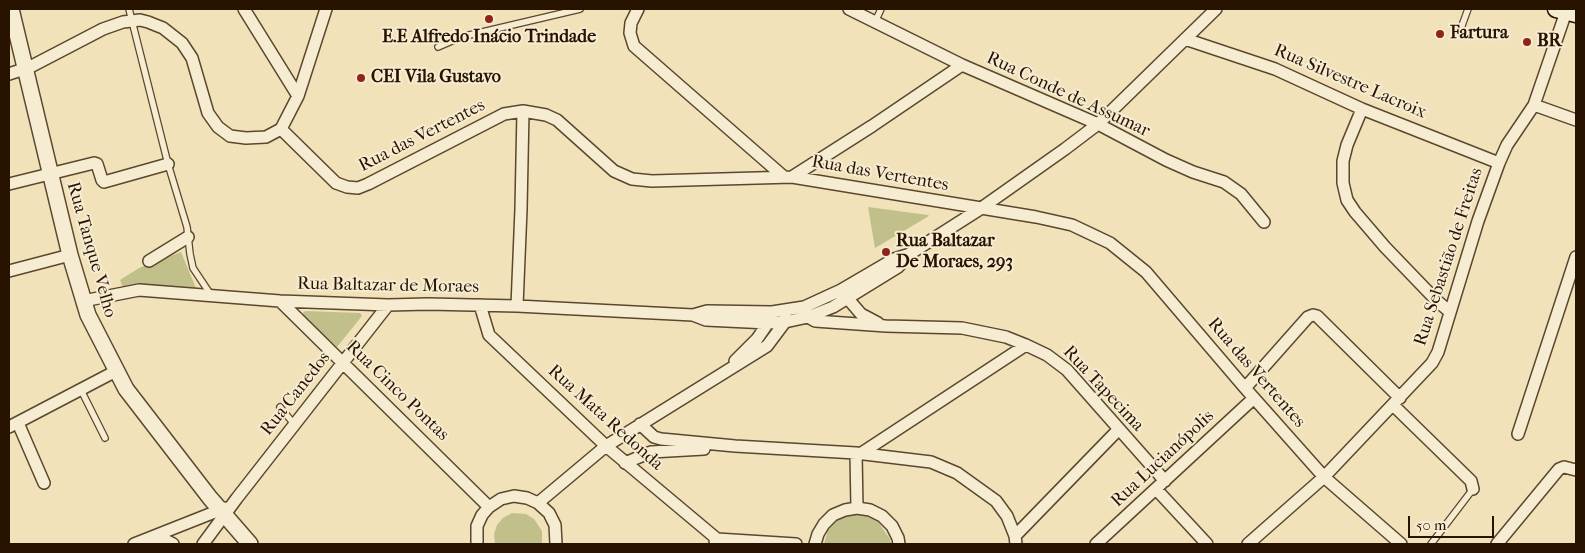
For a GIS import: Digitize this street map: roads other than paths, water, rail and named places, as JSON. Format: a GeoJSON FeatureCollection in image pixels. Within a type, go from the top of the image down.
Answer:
{"type":"FeatureCollection","features":[{"type":"Feature","properties":{"kind":"street","name":"Rua Tanque Velho"},"geometry":{"type":"LineString","coordinates":[[10,9],[70,255],[83,302],[96,334],[116,371],[145,416],[225,510],[250,544]]}},
{"type":"Feature","properties":{"kind":"street"},"geometry":{"type":"LineString","coordinates":[[244,9],[298,96]]}},
{"type":"Feature","properties":{"kind":"street"},"geometry":{"type":"LineString","coordinates":[[9,74],[24,69],[103,29],[123,22],[140,20],[163,28],[182,43],[192,58],[208,113],[218,127],[230,136],[246,138],[266,137],[281,129],[298,96],[326,9]]}},
{"type":"Feature","properties":{"kind":"street"},"geometry":{"type":"LineString","coordinates":[[638,9],[631,23],[630,33],[634,46],[788,177],[872,126],[962,65]]}},
{"type":"Feature","properties":{"kind":"street","name":"Rua Conde de Assumar"},"geometry":{"type":"LineString","coordinates":[[849,9],[962,65],[1098,124],[1192,172],[1224,182],[1241,194],[1264,222]]}},
{"type":"Feature","properties":{"kind":"street","name":"Rua Baltazar de Moraes"},"geometry":{"type":"LineString","coordinates":[[83,302],[139,290],[280,301],[388,305],[517,306],[693,315],[706,320],[770,317],[785,322],[806,312],[832,307],[844,295],[898,267],[911,253],[980,209],[1065,149],[1098,124],[1216,9]]}},
{"type":"Feature","properties":{"kind":"street","name":"Rua Sebastião de Freitas"},"geometry":{"type":"LineString","coordinates":[[1248,544],[1324,477],[1432,363],[1438,352],[1478,221],[1499,163],[1507,145],[1534,105],[1566,11]]}},
{"type":"Feature","properties":{"kind":"street","name":"Rua Silvestre Lacroix"},"geometry":{"type":"LineString","coordinates":[[1185,39],[1275,69],[1362,109],[1499,163]]}},
{"type":"Feature","properties":{"kind":"street"},"geometry":{"type":"LineString","coordinates":[[1534,105],[1576,120]]}},
{"type":"Feature","properties":{"kind":"street"},"geometry":{"type":"LineString","coordinates":[[1362,109],[1347,145],[1343,161],[1343,183],[1348,200],[1355,212],[1385,247],[1450,312]]}},
{"type":"Feature","properties":{"kind":"street"},"geometry":{"type":"LineString","coordinates":[[517,306],[523,111]]}},
{"type":"Feature","properties":{"kind":"street","name":"Rua das Vertentes"},"geometry":{"type":"LineString","coordinates":[[281,129],[336,183],[347,187],[358,188],[504,114],[523,111],[546,115],[557,120],[614,171],[632,179],[652,181],[788,177],[1036,217],[1072,225],[1110,242],[1146,272],[1324,477],[1401,544]]}},
{"type":"Feature","properties":{"kind":"street"},"geometry":{"type":"LineString","coordinates":[[9,184],[94,163],[97,164],[104,182],[168,164]]}},
{"type":"Feature","properties":{"kind":"street"},"geometry":{"type":"LineString","coordinates":[[149,261],[188,237]]}},
{"type":"Feature","properties":{"kind":"street"},"geometry":{"type":"LineString","coordinates":[[9,271],[70,255]]}},
{"type":"Feature","properties":{"kind":"street"},"geometry":{"type":"LineString","coordinates":[[1518,434],[1576,257]]}},
{"type":"Feature","properties":{"kind":"street","name":"Rua Tapecima"},"geometry":{"type":"LineString","coordinates":[[844,295],[861,314],[871,321],[886,326]]}},
{"type":"Feature","properties":{"kind":"street","name":"Rua Cinco Pontas"},"geometry":{"type":"LineString","coordinates":[[280,301],[489,506]]}},
{"type":"Feature","properties":{"kind":"street","name":"Rua Canedos"},"geometry":{"type":"LineString","coordinates":[[203,544],[225,510],[388,305]]}},
{"type":"Feature","properties":{"kind":"street","name":"Rua Mata Redonda"},"geometry":{"type":"LineString","coordinates":[[480,306],[489,336],[606,446],[718,542]]}},
{"type":"Feature","properties":{"kind":"street"},"geometry":{"type":"LineString","coordinates":[[538,503],[606,446],[766,346],[785,322],[785,310]]}},
{"type":"Feature","properties":{"kind":"street","name":"Rua Baltazar de Moraes"},"geometry":{"type":"LineString","coordinates":[[770,317],[785,310],[806,312]]}},
{"type":"Feature","properties":{"kind":"street","name":"Rua Tapecima"},"geometry":{"type":"LineString","coordinates":[[806,312],[815,321],[886,326],[962,328],[1006,337],[1047,355],[1067,370],[1119,429],[1206,544]]}},
{"type":"Feature","properties":{"kind":"street"},"geometry":{"type":"LineString","coordinates":[[1245,388],[1308,317],[1317,316],[1471,481],[1473,489]]}},
{"type":"Feature","properties":{"kind":"street"},"geometry":{"type":"LineString","coordinates":[[718,377],[749,348],[770,317]]}},
{"type":"Feature","properties":{"kind":"street"},"geometry":{"type":"LineString","coordinates":[[858,453],[1026,345]]}},
{"type":"Feature","properties":{"kind":"street"},"geometry":{"type":"LineString","coordinates":[[44,483],[13,425],[116,371]]}},
{"type":"Feature","properties":{"kind":"street","name":"Rua Lucianópolis"},"geometry":{"type":"LineString","coordinates":[[1096,544],[1254,398]]}},
{"type":"Feature","properties":{"kind":"street"},"geometry":{"type":"LineString","coordinates":[[640,424],[654,437],[735,446],[858,453],[931,462],[957,473],[996,501],[1007,516],[1015,540],[1119,429]]}},
{"type":"Feature","properties":{"kind":"street"},"geometry":{"type":"LineString","coordinates":[[651,452],[655,446],[654,437]]}},
{"type":"Feature","properties":{"kind":"street"},"geometry":{"type":"LineString","coordinates":[[625,463],[651,452],[735,446]]}},
{"type":"Feature","properties":{"kind":"street"},"geometry":{"type":"LineString","coordinates":[[856,508],[858,453]]}},
{"type":"Feature","properties":{"kind":"street"},"geometry":{"type":"LineString","coordinates":[[1497,544],[1559,469],[1564,467],[1576,470]]}},
{"type":"Feature","properties":{"kind":"street"},"geometry":{"type":"LineString","coordinates":[[477,544],[477,526],[482,515],[489,506],[501,499],[514,496],[538,503],[548,513],[555,525],[556,544]]}},
{"type":"Feature","properties":{"kind":"street"},"geometry":{"type":"LineString","coordinates":[[815,544],[824,524],[833,515],[844,510],[856,508],[870,510],[882,516],[892,526],[898,538],[898,544]]}},
{"type":"Feature","properties":{"kind":"street"},"geometry":{"type":"LineString","coordinates":[[134,544],[225,510]]}},
{"type":"Feature","properties":{"kind":"street"},"geometry":{"type":"LineString","coordinates":[[150,538],[165,540],[173,544]]}},
{"type":"Feature","properties":{"kind":"street"},"geometry":{"type":"LineString","coordinates":[[718,542],[796,544]]}},
{"type":"Feature","properties":{"kind":"lane"},"geometry":{"type":"LineString","coordinates":[[129,9],[168,164],[187,227],[193,268],[211,295]]}},
{"type":"Feature","properties":{"kind":"lane"},"geometry":{"type":"LineString","coordinates":[[438,47],[461,37],[580,9]]}},
{"type":"Feature","properties":{"kind":"lane"},"geometry":{"type":"LineString","coordinates":[[875,22],[881,9]]}},
{"type":"Feature","properties":{"kind":"lane"},"geometry":{"type":"LineString","coordinates":[[1460,30],[1468,9]]}},
{"type":"Feature","properties":{"kind":"lane"},"geometry":{"type":"LineString","coordinates":[[80,390],[105,438]]}},
{"type":"Feature","properties":{"kind":"lane"},"geometry":{"type":"LineString","coordinates":[[280,407],[294,424]]}},
{"type":"Feature","properties":{"kind":"lane"},"geometry":{"type":"LineString","coordinates":[[1431,544],[1473,489]]}},
{"type":"Feature","properties":{"kind":"place","name":"E.E Alfredo Inácio Trindade"},"geometry":{"type":"Point","coordinates":[489,19]}},
{"type":"Feature","properties":{"kind":"place","name":"Fartura"},"geometry":{"type":"Point","coordinates":[1440,34]}},
{"type":"Feature","properties":{"kind":"place","name":"BR"},"geometry":{"type":"Point","coordinates":[1527,42]}},
{"type":"Feature","properties":{"kind":"place","name":"CEI Vila Gustavo"},"geometry":{"type":"Point","coordinates":[361,78]}},
{"type":"Feature","properties":{"kind":"place","name":"Rua Baltazar De Moraes, 293"},"geometry":{"type":"Point","coordinates":[886,252]}}]}
